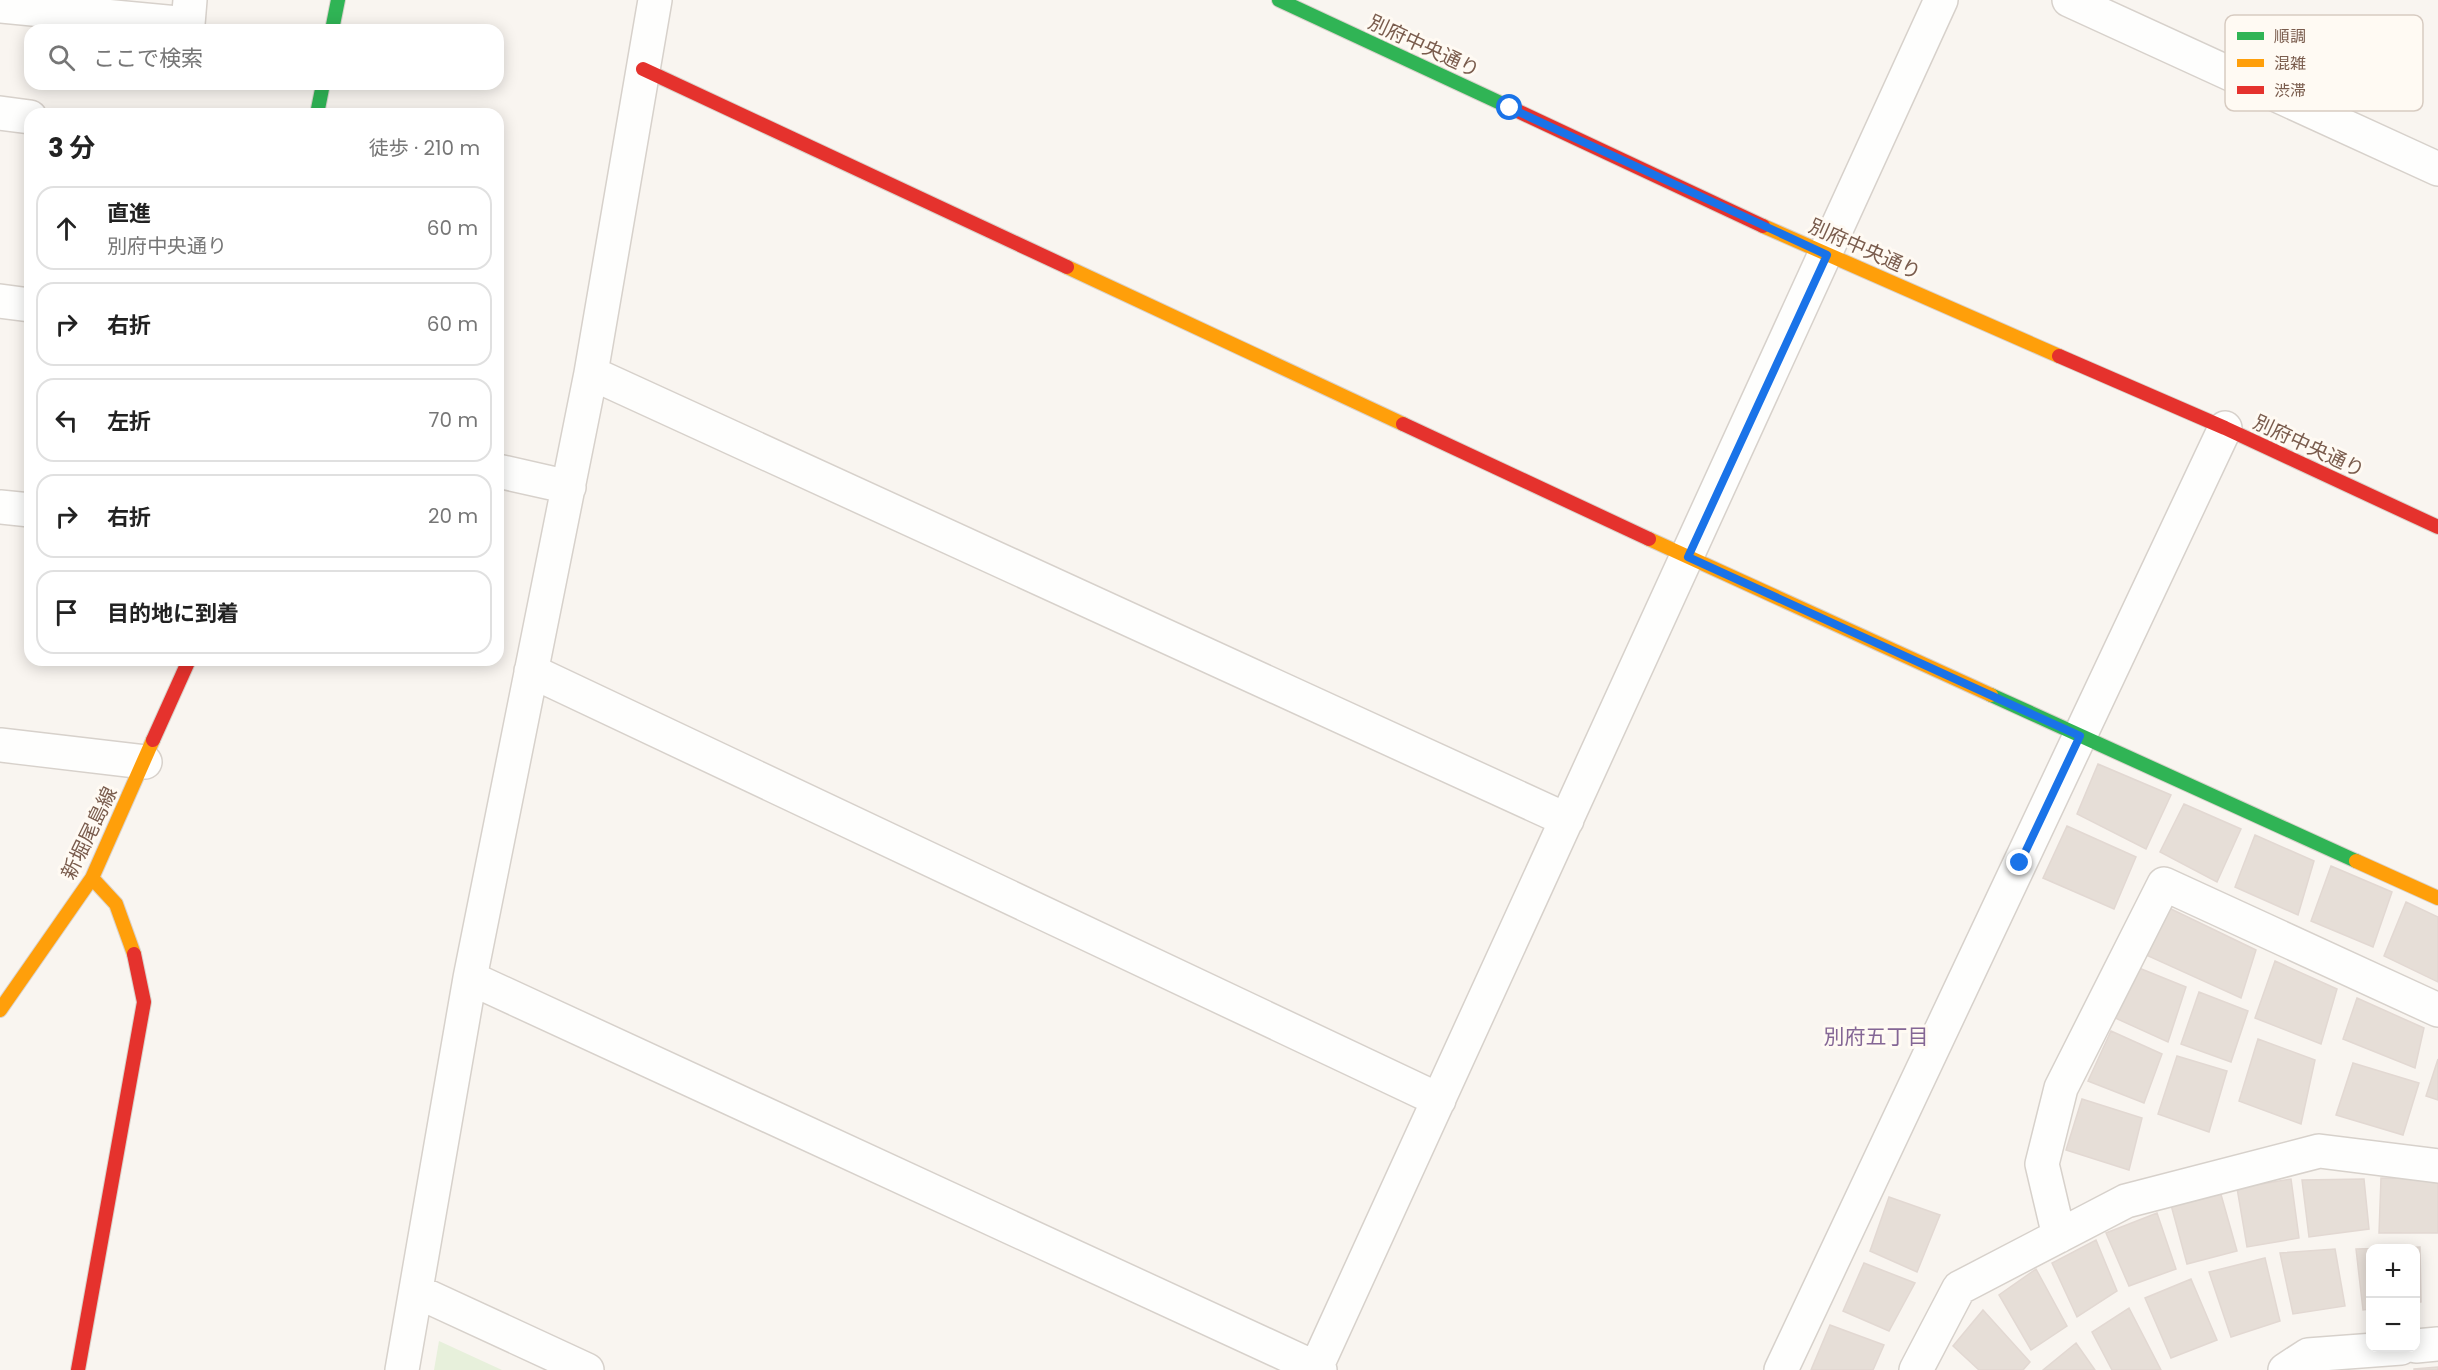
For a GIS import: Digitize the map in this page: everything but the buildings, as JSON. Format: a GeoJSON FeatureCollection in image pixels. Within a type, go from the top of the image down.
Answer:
{"type":"FeatureCollection","features":[{"type":"Feature","properties":{"kind":"street"},"geometry":{"type":"LineString","coordinates":[[0,6],[188,24],[190,0]]}},
{"type":"Feature","properties":{"kind":"street"},"geometry":{"type":"LineString","coordinates":[[333,24],[338,0]]}},
{"type":"Feature","properties":{"kind":"street"},"geometry":{"type":"LineString","coordinates":[[402,1370],[470,978],[591,373],[655,0]]}},
{"type":"Feature","properties":{"kind":"street","name":"別府中央通り"},"geometry":{"type":"LineString","coordinates":[[1279,0],[1827,255],[2225,428],[2438,527]]}},
{"type":"Feature","properties":{"kind":"street"},"geometry":{"type":"LineString","coordinates":[[470,978],[1317,1369],[1827,255],[1941,0]]}},
{"type":"Feature","properties":{"kind":"street"},"geometry":{"type":"LineString","coordinates":[[2069,0],[2225,71]]}},
{"type":"Feature","properties":{"kind":"street"},"geometry":{"type":"LineString","coordinates":[[643,69],[1688,557],[2438,898]]}},
{"type":"Feature","properties":{"kind":"street"},"geometry":{"type":"LineString","coordinates":[[318,108],[322,90]]}},
{"type":"Feature","properties":{"kind":"street"},"geometry":{"type":"LineString","coordinates":[[2311,111],[2438,169]]}},
{"type":"Feature","properties":{"kind":"street"},"geometry":{"type":"LineString","coordinates":[[0,113],[24,116]]}},
{"type":"Feature","properties":{"kind":"street"},"geometry":{"type":"LineString","coordinates":[[0,301],[24,304]]}},
{"type":"Feature","properties":{"kind":"street"},"geometry":{"type":"LineString","coordinates":[[591,373],[1567,820]]}},
{"type":"Feature","properties":{"kind":"street"},"geometry":{"type":"LineString","coordinates":[[1781,1370],[2225,428]]}},
{"type":"Feature","properties":{"kind":"street"},"geometry":{"type":"LineString","coordinates":[[504,472],[569,487]]}},
{"type":"Feature","properties":{"kind":"street"},"geometry":{"type":"LineString","coordinates":[[0,507],[24,509]]}},
{"type":"Feature","properties":{"kind":"street","name":"新堀尾島線"},"geometry":{"type":"LineString","coordinates":[[0,1011],[92,878],[186,666]]}},
{"type":"Feature","properties":{"kind":"street"},"geometry":{"type":"LineString","coordinates":[[531,671],[1439,1100]]}},
{"type":"Feature","properties":{"kind":"street"},"geometry":{"type":"LineString","coordinates":[[0,745],[145,762]]}},
{"type":"Feature","properties":{"kind":"street"},"geometry":{"type":"LineString","coordinates":[[78,1370],[144,1002],[135,957],[116,904],[92,878]]}},
{"type":"Feature","properties":{"kind":"street"},"geometry":{"type":"LineString","coordinates":[[2059,1236],[2042,1164],[2061,1088],[2164,884],[2438,1010]]}},
{"type":"Feature","properties":{"kind":"street"},"geometry":{"type":"LineString","coordinates":[[1916,1370],[1959,1288],[2126,1201],[2319,1151],[2438,1166]]}},
{"type":"Feature","properties":{"kind":"street"},"geometry":{"type":"LineString","coordinates":[[416,1291],[587,1370]]}},
{"type":"Feature","properties":{"kind":"street"},"geometry":{"type":"LineString","coordinates":[[2420,1346],[2438,1344]]}},
{"type":"Feature","properties":{"kind":"street"},"geometry":{"type":"LineString","coordinates":[[2285,1370],[2308,1355],[2366,1350]]}},
{"type":"Feature","properties":{"kind":"green space"},"geometry":{"type":"Polygon","coordinates":[[[439,1341],[502,1370],[434,1370],[439,1341]]]}},
{"type":"Feature","properties":{"kind":"traffic: fast"},"geometry":{"type":"LineString","coordinates":[[333,24],[338,0]]}},
{"type":"Feature","properties":{"kind":"traffic: fast"},"geometry":{"type":"LineString","coordinates":[[1279,0],[1507,106]]}},
{"type":"Feature","properties":{"kind":"traffic: fast"},"geometry":{"type":"LineString","coordinates":[[318,108],[322,90]]}},
{"type":"Feature","properties":{"kind":"traffic: fast"},"geometry":{"type":"LineString","coordinates":[[1991,695],[2356,861]]}},
{"type":"Feature","properties":{"kind":"traffic: slow"},"geometry":{"type":"LineString","coordinates":[[1763,226],[2059,356]]}},
{"type":"Feature","properties":{"kind":"traffic: slow"},"geometry":{"type":"LineString","coordinates":[[1067,267],[1403,424]]}},
{"type":"Feature","properties":{"kind":"traffic: slow"},"geometry":{"type":"LineString","coordinates":[[1649,539],[1991,695]]}},
{"type":"Feature","properties":{"kind":"traffic: slow"},"geometry":{"type":"LineString","coordinates":[[0,1010],[92,878],[153,740]]}},
{"type":"Feature","properties":{"kind":"traffic: slow"},"geometry":{"type":"LineString","coordinates":[[2356,861],[2438,898]]}},
{"type":"Feature","properties":{"kind":"traffic: slow"},"geometry":{"type":"LineString","coordinates":[[92,878],[116,904],[134,954]]}},
{"type":"Feature","properties":{"kind":"traffic: jam"},"geometry":{"type":"LineString","coordinates":[[643,69],[1067,267]]}},
{"type":"Feature","properties":{"kind":"traffic: jam"},"geometry":{"type":"LineString","coordinates":[[1507,106],[1763,226]]}},
{"type":"Feature","properties":{"kind":"traffic: jam"},"geometry":{"type":"LineString","coordinates":[[2059,356],[2225,428],[2438,527]]}},
{"type":"Feature","properties":{"kind":"traffic: jam"},"geometry":{"type":"LineString","coordinates":[[1403,424],[1649,539]]}},
{"type":"Feature","properties":{"kind":"traffic: jam"},"geometry":{"type":"LineString","coordinates":[[153,740],[186,666]]}},
{"type":"Feature","properties":{"kind":"traffic: jam"},"geometry":{"type":"LineString","coordinates":[[78,1370],[144,1002],[134,954]]}},
{"type":"Feature","properties":{"kind":"district","name":"別府五丁目"},"geometry":{"type":"Point","coordinates":[1876,1037]}},
{"type":"Feature","properties":{"kind":"route"},"geometry":{"type":"LineString","coordinates":[[1510,108],[1827,255],[1688,557],[2080,736],[2020,863]]}}]}
